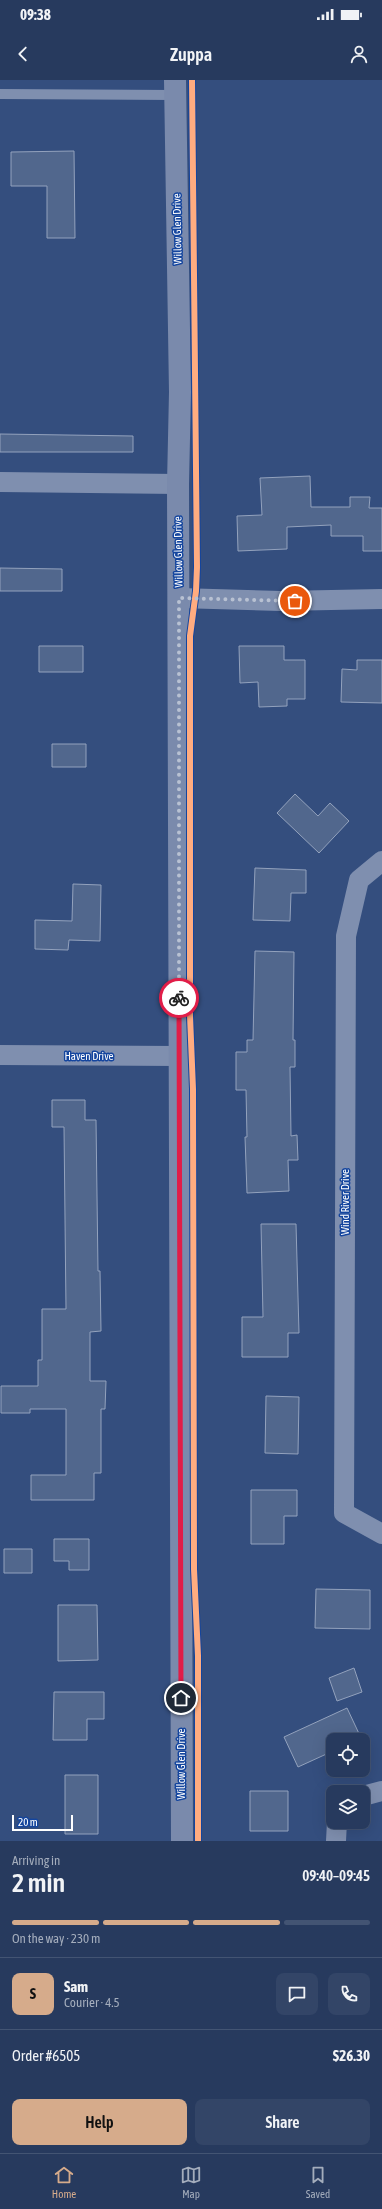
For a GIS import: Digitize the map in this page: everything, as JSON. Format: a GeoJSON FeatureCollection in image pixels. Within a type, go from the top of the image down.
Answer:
{"type":"FeatureCollection","features":[{"type":"Feature","properties":{"kind":"main road","name":"Willow Glen Drive"},"geometry":{"type":"LineString","coordinates":[[175,88],[180,392],[178,484],[182,1841]]}},
{"type":"Feature","properties":{"kind":"street"},"geometry":{"type":"LineString","coordinates":[[0,482],[178,484]]}},
{"type":"Feature","properties":{"kind":"street"},"geometry":{"type":"LineString","coordinates":[[179,598],[281,601],[382,599]]}},
{"type":"Feature","properties":{"kind":"street","name":"Wind River Drive"},"geometry":{"type":"LineString","coordinates":[[382,861],[359,880],[346,936],[344,1513],[382,1534]]}},
{"type":"Feature","properties":{"kind":"street","name":"Haven Drive"},"geometry":{"type":"LineString","coordinates":[[0,1055],[179,1056]]}},
{"type":"Feature","properties":{"kind":"street"},"geometry":{"type":"LineString","coordinates":[[370,1794],[382,1791]]}},
{"type":"Feature","properties":{"kind":"street"},"geometry":{"type":"LineString","coordinates":[[336,1841],[337,1829]]}},
{"type":"Feature","properties":{"kind":"lane"},"geometry":{"type":"LineString","coordinates":[[0,94],[175,88]]}},
{"type":"Feature","properties":{"kind":"building"},"geometry":{"type":"Polygon","coordinates":[[[74,151],[75,238],[47,238],[47,186],[11,186],[11,152],[74,151]]]}},
{"type":"Feature","properties":{"kind":"building"},"geometry":{"type":"Polygon","coordinates":[[[0,434],[133,436],[133,452],[0,452],[0,434]]]}},
{"type":"Feature","properties":{"kind":"building"},"geometry":{"type":"Polygon","coordinates":[[[310,476],[311,507],[350,507],[350,497],[370,497],[369,508],[382,508],[382,551],[363,551],[363,536],[331,536],[331,525],[287,527],[287,549],[238,551],[237,516],[262,515],[260,478],[310,476]]]}},
{"type":"Feature","properties":{"kind":"building"},"geometry":{"type":"Polygon","coordinates":[[[0,568],[62,569],[62,591],[0,591],[0,568]]]}},
{"type":"Feature","properties":{"kind":"building"},"geometry":{"type":"Polygon","coordinates":[[[39,646],[83,646],[83,672],[39,672],[39,646]]]}},
{"type":"Feature","properties":{"kind":"building"},"geometry":{"type":"Polygon","coordinates":[[[239,646],[284,646],[284,660],[305,660],[305,699],[287,699],[287,706],[259,707],[258,682],[240,683],[239,646]]]}},
{"type":"Feature","properties":{"kind":"building"},"geometry":{"type":"Polygon","coordinates":[[[357,660],[382,660],[382,703],[341,702],[342,669],[357,670],[357,660]]]}},
{"type":"Feature","properties":{"kind":"building"},"geometry":{"type":"Polygon","coordinates":[[[52,744],[86,744],[86,767],[52,767],[52,744]]]}},
{"type":"Feature","properties":{"kind":"building"},"geometry":{"type":"Polygon","coordinates":[[[295,794],[318,816],[330,803],[349,821],[319,853],[277,813],[295,794]]]}},
{"type":"Feature","properties":{"kind":"building"},"geometry":{"type":"Polygon","coordinates":[[[255,868],[306,870],[306,893],[291,893],[290,921],[253,920],[255,868]]]}},
{"type":"Feature","properties":{"kind":"building"},"geometry":{"type":"Polygon","coordinates":[[[73,884],[101,885],[100,941],[69,940],[68,950],[35,949],[35,920],[72,921],[73,884]]]}},
{"type":"Feature","properties":{"kind":"building"},"geometry":{"type":"Polygon","coordinates":[[[255,951],[294,952],[293,1040],[295,1040],[295,1067],[290,1067],[291,1136],[297,1135],[298,1160],[288,1160],[289,1191],[247,1193],[245,1137],[247,1137],[246,1090],[236,1090],[236,1052],[247,1052],[247,1040],[253,1040],[255,951]]]}},
{"type":"Feature","properties":{"kind":"building"},"geometry":{"type":"Polygon","coordinates":[[[52,1100],[85,1100],[85,1120],[96,1120],[98,1271],[100,1271],[101,1331],[90,1332],[90,1381],[106,1381],[105,1409],[101,1409],[101,1473],[94,1473],[94,1500],[31,1500],[31,1475],[66,1475],[66,1409],[30,1409],[30,1413],[1,1413],[1,1386],[38,1386],[38,1360],[42,1360],[42,1309],[66,1309],[64,1127],[52,1127],[52,1100]]]}},
{"type":"Feature","properties":{"kind":"building"},"geometry":{"type":"Polygon","coordinates":[[[261,1224],[296,1224],[299,1333],[288,1333],[288,1357],[242,1357],[242,1317],[263,1317],[261,1224]]]}},
{"type":"Feature","properties":{"kind":"building"},"geometry":{"type":"Polygon","coordinates":[[[266,1396],[299,1397],[298,1454],[265,1453],[266,1396]]]}},
{"type":"Feature","properties":{"kind":"building"},"geometry":{"type":"Polygon","coordinates":[[[251,1490],[297,1490],[297,1516],[284,1516],[284,1544],[251,1544],[251,1490]]]}},
{"type":"Feature","properties":{"kind":"building"},"geometry":{"type":"Polygon","coordinates":[[[54,1539],[89,1539],[89,1570],[69,1570],[69,1561],[54,1561],[54,1539]]]}},
{"type":"Feature","properties":{"kind":"building"},"geometry":{"type":"Polygon","coordinates":[[[4,1549],[32,1549],[32,1573],[4,1573],[4,1549]]]}},
{"type":"Feature","properties":{"kind":"building"},"geometry":{"type":"Polygon","coordinates":[[[316,1589],[370,1590],[370,1629],[315,1628],[316,1589]]]}},
{"type":"Feature","properties":{"kind":"building"},"geometry":{"type":"Polygon","coordinates":[[[58,1605],[97,1605],[98,1660],[58,1661],[58,1605]]]}},
{"type":"Feature","properties":{"kind":"building"},"geometry":{"type":"Polygon","coordinates":[[[354,1668],[362,1692],[337,1701],[329,1678],[354,1668]]]}},
{"type":"Feature","properties":{"kind":"building"},"geometry":{"type":"Polygon","coordinates":[[[54,1692],[104,1692],[104,1719],[87,1719],[87,1740],[53,1740],[54,1692]]]}},
{"type":"Feature","properties":{"kind":"building"},"geometry":{"type":"Polygon","coordinates":[[[347,1708],[359,1733],[326,1733],[326,1754],[298,1767],[284,1737],[347,1708]]]}},
{"type":"Feature","properties":{"kind":"building"},"geometry":{"type":"Polygon","coordinates":[[[65,1775],[98,1775],[98,1834],[65,1834],[65,1775]]]}},
{"type":"Feature","properties":{"kind":"building"},"geometry":{"type":"Polygon","coordinates":[[[250,1791],[288,1791],[288,1831],[250,1831],[250,1791]]]}},
{"type":"Feature","properties":{"kind":"cycle path"},"geometry":{"type":"LineString","coordinates":[[192,80],[197,567],[196,591],[190,636],[190,1016],[193,1089],[194,1569],[198,1656],[198,1841]]}},
{"type":"Feature","properties":{"kind":"way so far"},"geometry":{"type":"LineString","coordinates":[[179,998],[179,598],[295,601]]}},
{"type":"Feature","properties":{"kind":"route"},"geometry":{"type":"LineString","coordinates":[[179,998],[181,1698]]}}]}
